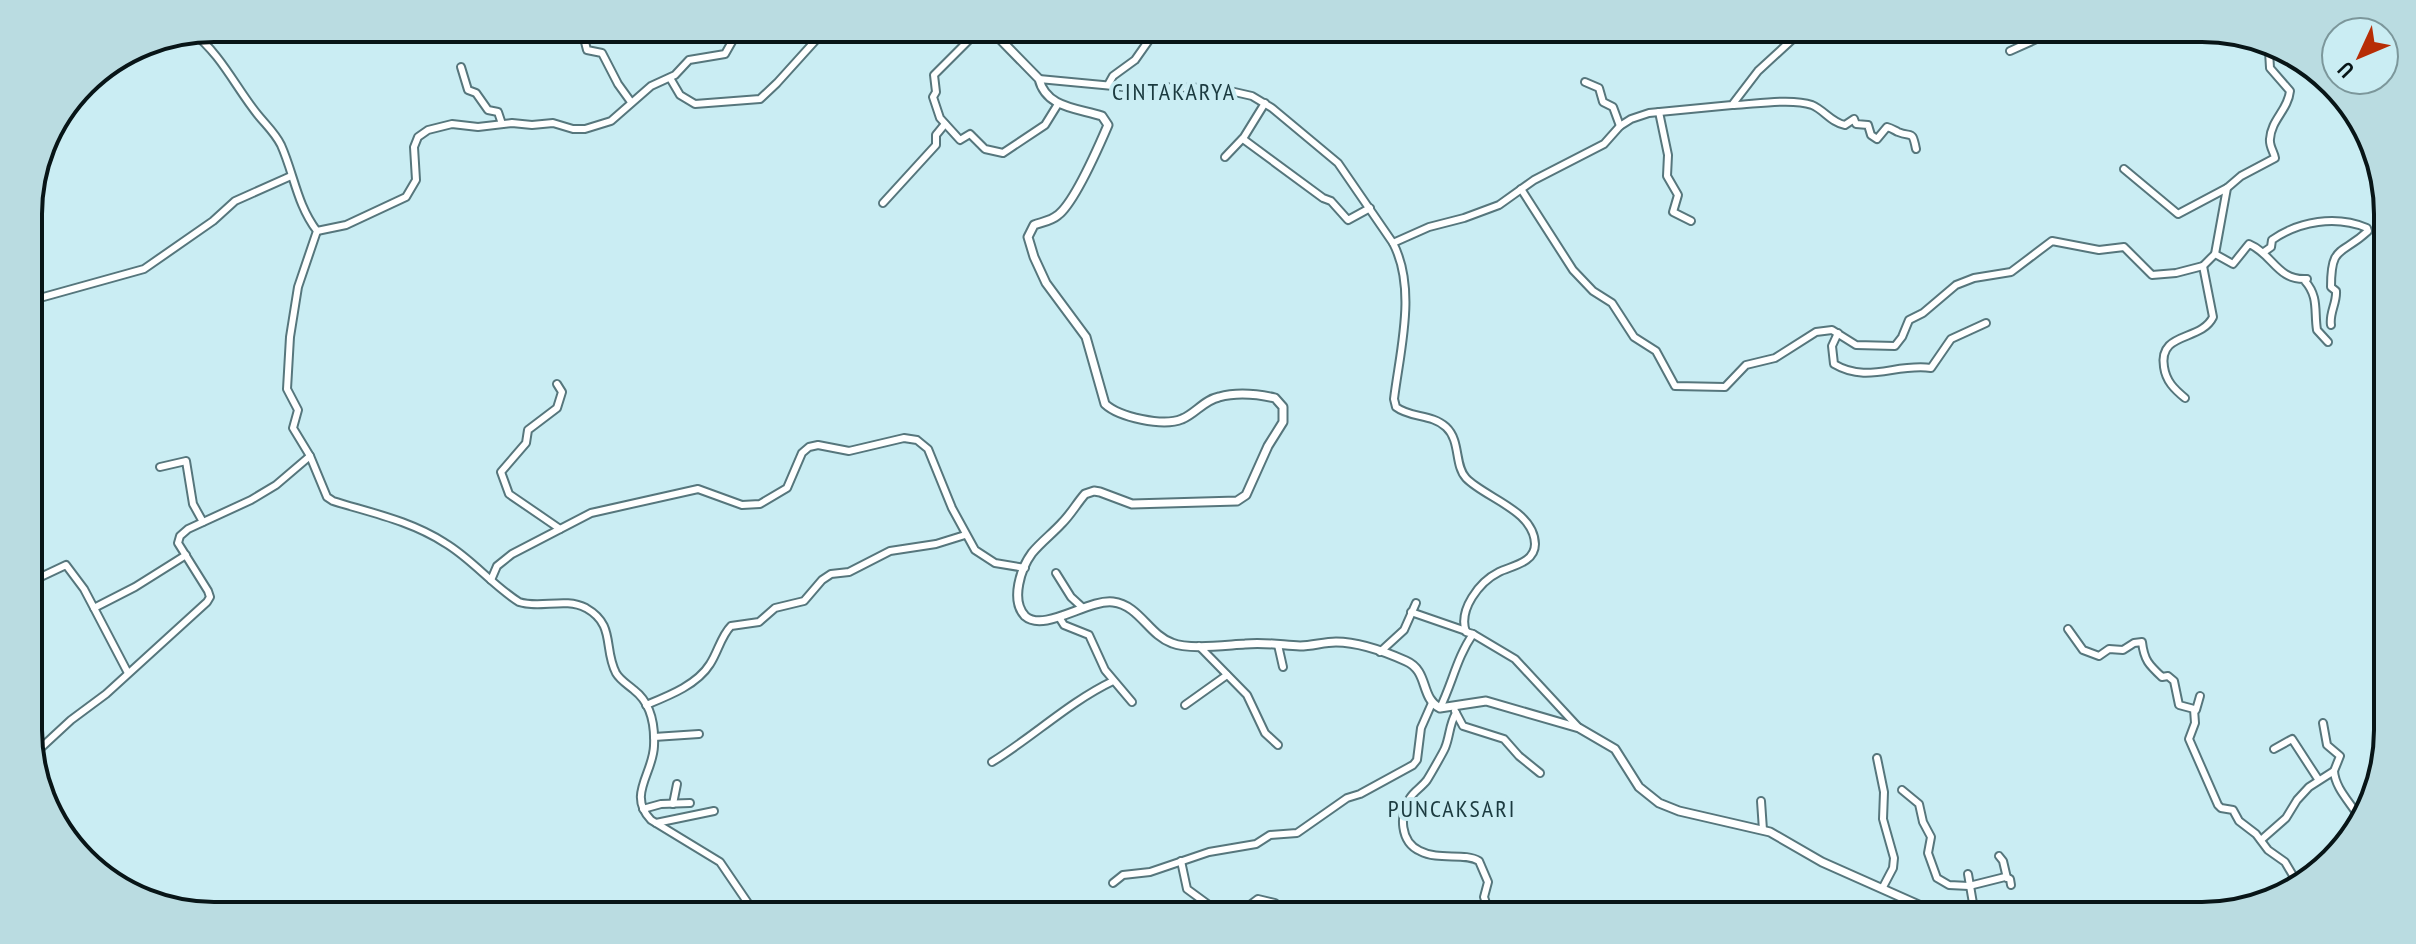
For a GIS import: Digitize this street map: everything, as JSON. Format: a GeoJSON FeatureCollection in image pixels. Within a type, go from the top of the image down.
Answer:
{"type":"FeatureCollection","features":[{"type":"Feature","properties":{"kind":"main road"},"geometry":{"type":"LineString","coordinates":[[1003,42],[1039,79],[1045,94],[1058,104],[1102,116],[1108,125],[1087,170],[1062,211],[1054,219],[1032,227],[1028,237],[1046,283],[1086,337],[1105,404],[1123,416],[1173,421],[1213,399],[1250,394],[1275,398],[1283,407],[1285,417],[1242,498],[1237,501],[1132,504],[1100,492],[1090,492],[1033,552],[1018,594],[1022,612],[1038,622],[1113,602],[1133,611],[1169,642],[1199,646],[1346,642],[1405,660],[1417,668],[1432,703],[1440,708],[1455,710],[1472,702],[1486,701],[1579,728],[1615,749],[1639,787],[1659,803],[1679,811],[1779,836],[1822,862],[1914,902]]}},
{"type":"Feature","properties":{"kind":"street"},"geometry":{"type":"LineString","coordinates":[[203,42],[275,133],[303,210],[317,231]]}},
{"type":"Feature","properties":{"kind":"street"},"geometry":{"type":"LineString","coordinates":[[585,42],[587,50],[602,53],[631,102]]}},
{"type":"Feature","properties":{"kind":"street"},"geometry":{"type":"LineString","coordinates":[[317,231],[355,222],[406,197],[416,180],[414,147],[418,137],[425,132],[452,124],[478,127],[553,123],[585,129],[611,121],[651,86],[670,78],[689,60],[725,54],[732,42]]}},
{"type":"Feature","properties":{"kind":"street"},"geometry":{"type":"LineString","coordinates":[[670,78],[680,95],[695,104],[760,99],[814,42]]}},
{"type":"Feature","properties":{"kind":"street"},"geometry":{"type":"LineString","coordinates":[[967,42],[934,73],[936,92],[933,97],[940,118],[960,140],[972,135],[985,149],[1003,153],[1045,125],[1058,104]]}},
{"type":"Feature","properties":{"kind":"street"},"geometry":{"type":"LineString","coordinates":[[1108,85],[1113,76],[1140,54],[1148,42]]}},
{"type":"Feature","properties":{"kind":"street"},"geometry":{"type":"LineString","coordinates":[[1732,105],[1758,71],[1789,42]]}},
{"type":"Feature","properties":{"kind":"street"},"geometry":{"type":"LineString","coordinates":[[2010,51],[2030,42]]}},
{"type":"Feature","properties":{"kind":"street"},"geometry":{"type":"LineString","coordinates":[[2124,169],[2178,214],[2275,158],[2269,140],[2273,124],[2287,107],[2290,91],[2270,68],[2268,56]]}},
{"type":"Feature","properties":{"kind":"street"},"geometry":{"type":"LineString","coordinates":[[461,67],[468,90],[476,93],[488,110],[499,114],[502,124]]}},
{"type":"Feature","properties":{"kind":"street"},"geometry":{"type":"LineString","coordinates":[[1039,79],[1108,85],[1217,88],[1244,93],[1265,103],[1330,155],[1348,174],[1393,243],[1400,258],[1405,293],[1394,399],[1396,407],[1437,421],[1446,428],[1455,441],[1464,476],[1522,519],[1531,531],[1535,544],[1523,563],[1497,573],[1476,594],[1464,617],[1469,632],[1440,708]]}},
{"type":"Feature","properties":{"kind":"street"},"geometry":{"type":"LineString","coordinates":[[1585,82],[1599,88],[1603,102],[1613,107],[1620,126]]}},
{"type":"Feature","properties":{"kind":"street"},"geometry":{"type":"LineString","coordinates":[[1225,157],[1243,139],[1265,103]]}},
{"type":"Feature","properties":{"kind":"street"},"geometry":{"type":"LineString","coordinates":[[1393,243],[1429,227],[1491,209],[1604,144],[1631,119],[1659,112],[1732,105],[1809,104],[1839,124],[1845,125],[1854,119],[1856,124],[1869,126],[1875,138],[1879,138],[1881,131],[1887,127],[1900,133],[1910,133],[1916,149]]}},
{"type":"Feature","properties":{"kind":"street"},"geometry":{"type":"LineString","coordinates":[[1659,112],[1668,155],[1667,176],[1678,195],[1673,212],[1691,221]]}},
{"type":"Feature","properties":{"kind":"street"},"geometry":{"type":"LineString","coordinates":[[883,203],[928,155],[945,124]]}},
{"type":"Feature","properties":{"kind":"street"},"geometry":{"type":"LineString","coordinates":[[1243,139],[1331,201],[1348,220],[1370,208]]}},
{"type":"Feature","properties":{"kind":"street"},"geometry":{"type":"LineString","coordinates":[[42,297],[139,271],[213,221],[235,201],[291,176]]}},
{"type":"Feature","properties":{"kind":"street"},"geometry":{"type":"LineString","coordinates":[[1521,189],[1573,270],[1593,291],[1612,303],[1634,337],[1656,351],[1675,386],[1725,387],[1746,365],[1775,358],[1811,334],[1829,330],[1856,345],[1895,346],[1909,320],[1923,313],[1956,285],[1974,278],[2011,272],[2052,241],[2099,250],[2124,247],[2147,272],[2155,276],[2203,266],[2215,254],[2227,188]]}},
{"type":"Feature","properties":{"kind":"street"},"geometry":{"type":"LineString","coordinates":[[2264,252],[2271,247],[2272,240],[2283,232],[2307,222],[2349,222],[2367,228],[2368,231],[2356,242],[2338,251],[2332,261],[2331,287],[2336,291],[2337,300],[2331,325]]}},
{"type":"Feature","properties":{"kind":"street"},"geometry":{"type":"LineString","coordinates":[[317,231],[295,303],[287,389],[298,412],[293,428],[310,456],[329,499],[424,530],[448,544],[524,604],[577,605],[594,614],[607,632],[615,671],[646,705],[654,737],[653,757],[640,790],[643,809],[656,823],[720,862],[747,902]]}},
{"type":"Feature","properties":{"kind":"street"},"geometry":{"type":"LineString","coordinates":[[2215,254],[2232,264],[2248,244],[2264,252],[2270,263],[2292,279],[2307,279],[2305,281],[2314,290],[2316,299],[2317,330],[2328,342]]}},
{"type":"Feature","properties":{"kind":"street"},"geometry":{"type":"LineString","coordinates":[[2185,398],[2168,381],[2163,360],[2166,349],[2173,341],[2202,331],[2213,317],[2203,266]]}},
{"type":"Feature","properties":{"kind":"street"},"geometry":{"type":"LineString","coordinates":[[1838,333],[1832,346],[1834,364],[1853,372],[1874,373],[1913,365],[1931,368],[1951,339],[1986,323]]}},
{"type":"Feature","properties":{"kind":"street"},"geometry":{"type":"LineString","coordinates":[[557,384],[562,392],[560,403],[528,430],[526,443],[501,472],[509,494],[560,529]]}},
{"type":"Feature","properties":{"kind":"street"},"geometry":{"type":"LineString","coordinates":[[491,580],[497,566],[505,558],[591,513],[692,489],[742,505],[760,504],[787,488],[802,453],[809,447],[818,445],[849,451],[904,438],[917,440],[928,449],[965,535],[975,550],[995,563],[1025,568]]}},
{"type":"Feature","properties":{"kind":"street"},"geometry":{"type":"LineString","coordinates":[[43,746],[95,703],[210,597],[178,543],[180,536],[276,485],[310,456]]}},
{"type":"Feature","properties":{"kind":"street"},"geometry":{"type":"LineString","coordinates":[[160,467],[186,461],[193,504],[203,522]]}},
{"type":"Feature","properties":{"kind":"street"},"geometry":{"type":"LineString","coordinates":[[646,705],[666,697],[701,675],[731,626],[759,622],[775,608],[800,603],[831,574],[849,572],[890,551],[936,544],[965,535]]}},
{"type":"Feature","properties":{"kind":"street"},"geometry":{"type":"LineString","coordinates":[[94,608],[186,555]]}},
{"type":"Feature","properties":{"kind":"street"},"geometry":{"type":"LineString","coordinates":[[42,576],[66,565],[84,589],[128,673]]}},
{"type":"Feature","properties":{"kind":"street"},"geometry":{"type":"LineString","coordinates":[[1056,573],[1071,597],[1083,608]]}},
{"type":"Feature","properties":{"kind":"street"},"geometry":{"type":"LineString","coordinates":[[1380,652],[1404,630],[1416,603]]}},
{"type":"Feature","properties":{"kind":"street"},"geometry":{"type":"LineString","coordinates":[[1411,612],[1469,632],[1515,659],[1579,728]]}},
{"type":"Feature","properties":{"kind":"street"},"geometry":{"type":"LineString","coordinates":[[1059,617],[1064,625],[1089,635],[1105,670],[1132,702]]}},
{"type":"Feature","properties":{"kind":"street"},"geometry":{"type":"LineString","coordinates":[[2068,629],[2083,650],[2099,656],[2109,649],[2123,650],[2142,642],[2149,667],[2162,677],[2171,678],[2179,705],[2192,707],[2196,714]]}},
{"type":"Feature","properties":{"kind":"street"},"geometry":{"type":"LineString","coordinates":[[1278,645],[1283,667]]}},
{"type":"Feature","properties":{"kind":"street"},"geometry":{"type":"LineString","coordinates":[[1199,646],[1247,695],[1265,733],[1278,745]]}},
{"type":"Feature","properties":{"kind":"street"},"geometry":{"type":"LineString","coordinates":[[1185,705],[1227,675]]}},
{"type":"Feature","properties":{"kind":"street"},"geometry":{"type":"LineString","coordinates":[[992,762],[1026,736],[1113,681]]}},
{"type":"Feature","properties":{"kind":"street"},"geometry":{"type":"LineString","coordinates":[[2200,696],[2189,739],[2214,800],[2220,808],[2232,809],[2239,821],[2272,854],[2285,862],[2293,876]]}},
{"type":"Feature","properties":{"kind":"street"},"geometry":{"type":"LineString","coordinates":[[1113,883],[1123,875],[1150,872],[1209,852],[1256,844],[1270,835],[1297,833],[1347,798],[1410,768],[1417,760],[1421,728],[1432,703]]}},
{"type":"Feature","properties":{"kind":"street"},"geometry":{"type":"LineString","coordinates":[[1455,710],[1463,726],[1504,739],[1540,773]]}},
{"type":"Feature","properties":{"kind":"street"},"geometry":{"type":"LineString","coordinates":[[1455,710],[1444,752],[1426,782],[1409,800],[1404,833],[1410,846],[1427,854],[1471,857],[1479,861],[1488,882],[1486,902]]}},
{"type":"Feature","properties":{"kind":"street"},"geometry":{"type":"LineString","coordinates":[[2323,723],[2327,745],[2340,756],[2334,771],[2335,783],[2354,809]]}},
{"type":"Feature","properties":{"kind":"street"},"geometry":{"type":"LineString","coordinates":[[654,737],[699,734]]}},
{"type":"Feature","properties":{"kind":"street"},"geometry":{"type":"LineString","coordinates":[[2274,749],[2292,739],[2318,779]]}},
{"type":"Feature","properties":{"kind":"street"},"geometry":{"type":"LineString","coordinates":[[1877,758],[1884,792],[1883,819],[1894,858],[1893,868],[1883,887]]}},
{"type":"Feature","properties":{"kind":"street"},"geometry":{"type":"LineString","coordinates":[[2261,840],[2286,818],[2297,800],[2318,779],[2334,771]]}},
{"type":"Feature","properties":{"kind":"street"},"geometry":{"type":"LineString","coordinates":[[673,804],[677,784]]}},
{"type":"Feature","properties":{"kind":"street"},"geometry":{"type":"LineString","coordinates":[[1902,790],[1919,804],[1931,837],[1928,853],[1937,878],[1949,885],[1969,886],[1989,880],[2009,881],[1999,856]]}},
{"type":"Feature","properties":{"kind":"street"},"geometry":{"type":"LineString","coordinates":[[1761,801],[1763,830]]}},
{"type":"Feature","properties":{"kind":"street"},"geometry":{"type":"LineString","coordinates":[[643,809],[652,805],[690,803]]}},
{"type":"Feature","properties":{"kind":"street"},"geometry":{"type":"LineString","coordinates":[[656,823],[714,811]]}},
{"type":"Feature","properties":{"kind":"street"},"geometry":{"type":"LineString","coordinates":[[1181,861],[1187,889],[1205,902]]}},
{"type":"Feature","properties":{"kind":"street"},"geometry":{"type":"LineString","coordinates":[[1968,874],[1972,902]]}},
{"type":"Feature","properties":{"kind":"district","name":"CINTAKARYA"},"geometry":{"type":"Point","coordinates":[1174,91]}},
{"type":"Feature","properties":{"kind":"district","name":"PUNCAKSARI"},"geometry":{"type":"Point","coordinates":[1452,808]}}]}
